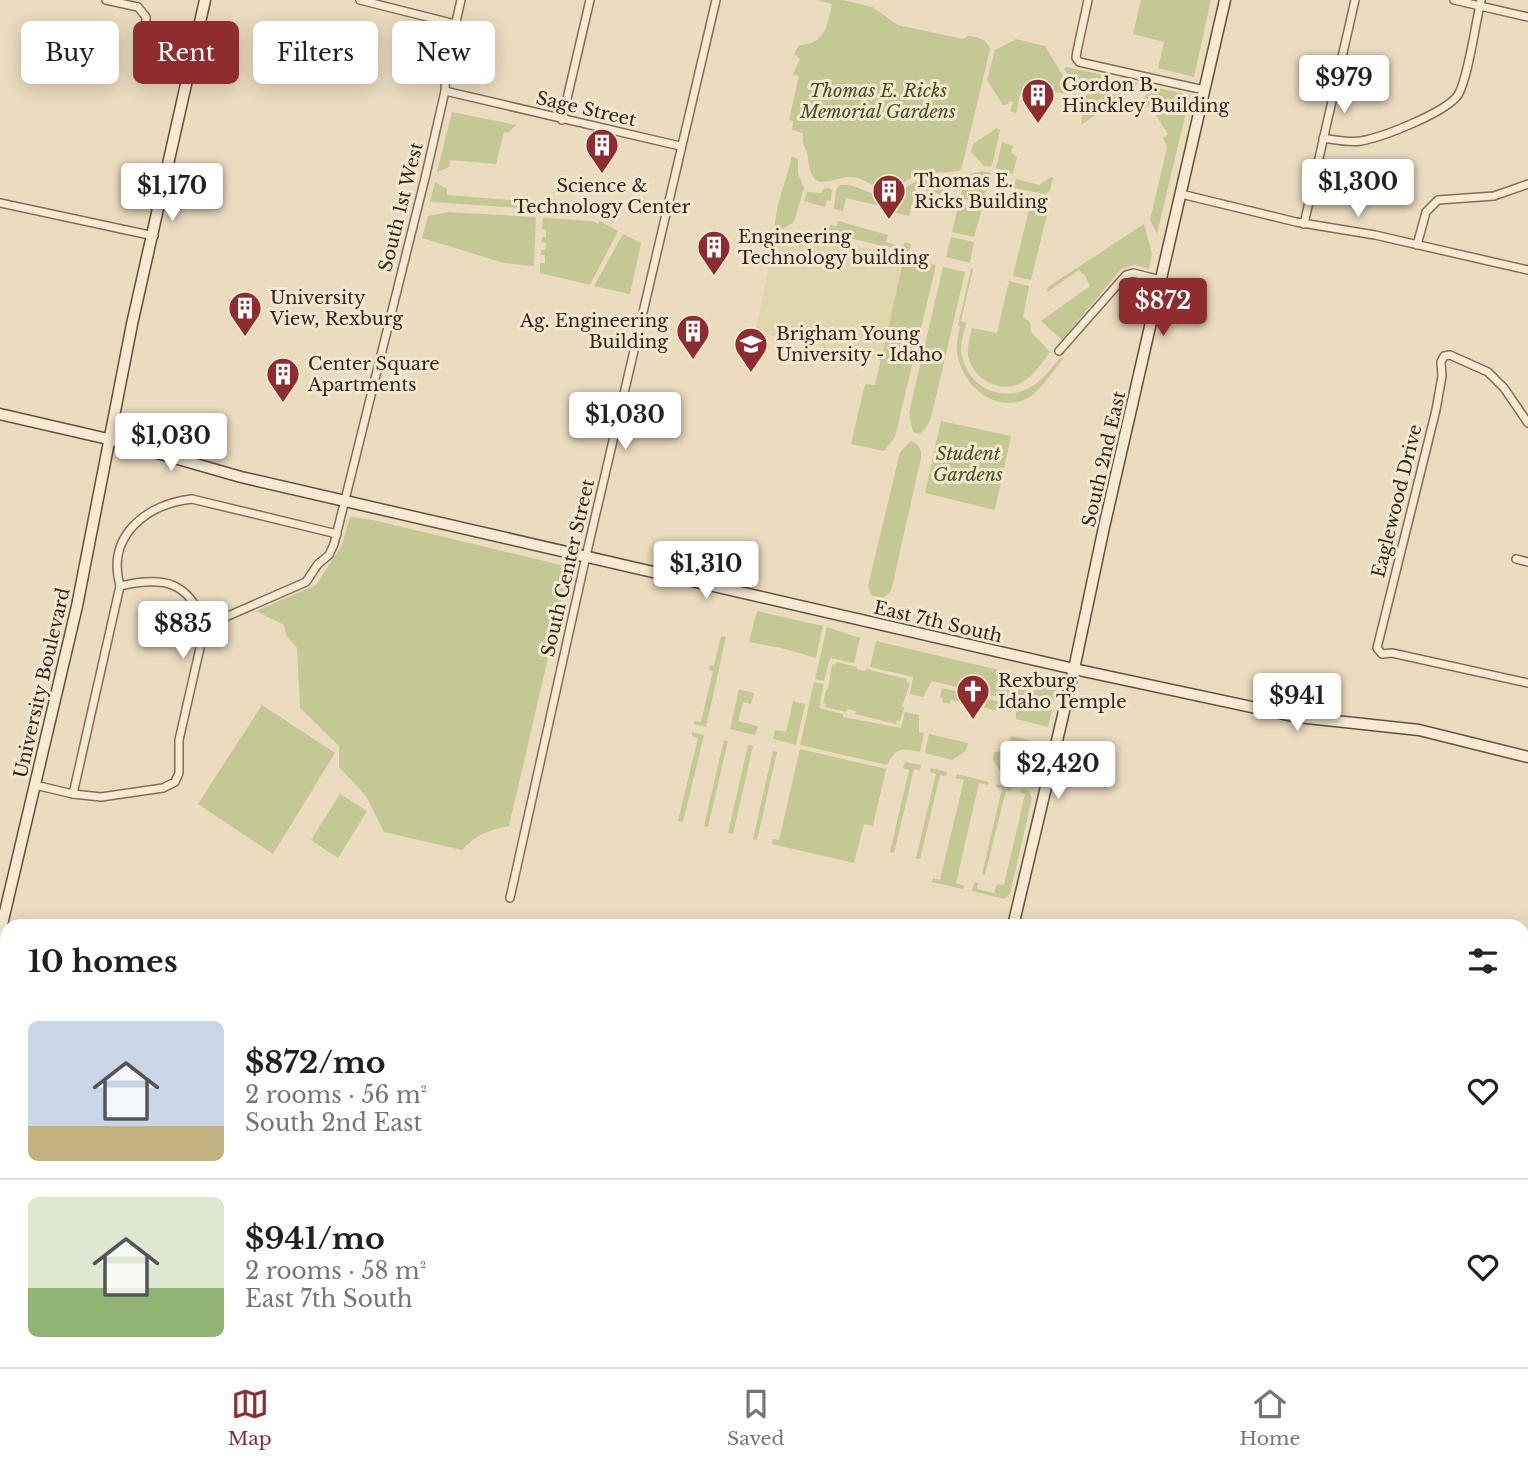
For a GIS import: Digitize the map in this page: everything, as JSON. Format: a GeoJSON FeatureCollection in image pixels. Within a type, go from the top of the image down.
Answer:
{"type":"FeatureCollection","features":[{"type":"Feature","properties":{"kind":"main road","name":"University Boulevard"},"geometry":{"type":"LineString","coordinates":[[200,21],[205,0]]}},
{"type":"Feature","properties":{"kind":"main road","name":"South 2nd East"},"geometry":{"type":"LineString","coordinates":[[1015,919],[1225,0]]}},
{"type":"Feature","properties":{"kind":"main road","name":"University Boulevard"},"geometry":{"type":"LineString","coordinates":[[3,919],[76,606],[108,439],[186,84]]}},
{"type":"Feature","properties":{"kind":"main road","name":"East 7th South"},"geometry":{"type":"LineString","coordinates":[[0,414],[108,439],[241,477],[1074,669],[1298,717],[1419,730],[1528,757]]}},
{"type":"Feature","properties":{"kind":"street"},"geometry":{"type":"LineString","coordinates":[[106,0],[138,8],[146,17],[146,21]]}},
{"type":"Feature","properties":{"kind":"street"},"geometry":{"type":"LineString","coordinates":[[360,0],[443,21]]}},
{"type":"Feature","properties":{"kind":"street","name":"South 1st West"},"geometry":{"type":"LineString","coordinates":[[456,21],[461,0]]}},
{"type":"Feature","properties":{"kind":"street"},"geometry":{"type":"LineString","coordinates":[[562,120],[590,0]]}},
{"type":"Feature","properties":{"kind":"street","name":"South Center Street"},"geometry":{"type":"LineString","coordinates":[[510,898],[680,146],[716,0]]}},
{"type":"Feature","properties":{"kind":"street"},"geometry":{"type":"LineString","coordinates":[[1088,0],[1077,51],[1076,58],[1079,62],[1204,90]]}},
{"type":"Feature","properties":{"kind":"street"},"geometry":{"type":"LineString","coordinates":[[1304,223],[1355,0]]}},
{"type":"Feature","properties":{"kind":"street"},"geometry":{"type":"LineString","coordinates":[[1454,0],[1480,3],[1528,17]]}},
{"type":"Feature","properties":{"kind":"street"},"geometry":{"type":"LineString","coordinates":[[1323,138],[1356,141],[1372,138],[1428,117],[1453,100],[1461,88],[1480,3]]}},
{"type":"Feature","properties":{"kind":"street","name":"South 1st West"},"geometry":{"type":"LineString","coordinates":[[205,626],[306,582],[318,564],[329,555],[337,534],[445,84]]}},
{"type":"Feature","properties":{"kind":"street","name":"Sage Street"},"geometry":{"type":"LineString","coordinates":[[444,91],[680,146]]}},
{"type":"Feature","properties":{"kind":"street"},"geometry":{"type":"LineString","coordinates":[[1417,245],[1426,212],[1434,202],[1451,198],[1493,196],[1528,184]]}},
{"type":"Feature","properties":{"kind":"street"},"geometry":{"type":"LineString","coordinates":[[1181,194],[1528,270]]}},
{"type":"Feature","properties":{"kind":"street"},"geometry":{"type":"LineString","coordinates":[[0,203],[154,236]]}},
{"type":"Feature","properties":{"kind":"street"},"geometry":{"type":"LineString","coordinates":[[1059,351],[1126,275],[1133,273],[1161,279]]}},
{"type":"Feature","properties":{"kind":"street","name":"Eaglewood Drive"},"geometry":{"type":"LineString","coordinates":[[1528,423],[1504,388],[1488,372],[1445,356],[1441,362],[1442,376],[1436,410],[1377,648],[1380,653],[1392,653],[1528,683]]}},
{"type":"Feature","properties":{"kind":"street"},"geometry":{"type":"LineString","coordinates":[[73,794],[120,586],[116,562],[121,545],[132,526],[151,511],[172,502],[192,499],[337,534]]}},
{"type":"Feature","properties":{"kind":"street"},"geometry":{"type":"LineString","coordinates":[[1516,559],[1528,562]]}},
{"type":"Feature","properties":{"kind":"street"},"geometry":{"type":"LineString","coordinates":[[35,786],[101,797],[124,795],[163,788],[175,782],[179,773],[179,740],[205,626],[199,608],[188,594],[171,583],[155,580],[120,586]]}},
{"type":"Feature","properties":{"kind":"shaded area"},"geometry":{"type":"Polygon","coordinates":[[[794,231],[904,258],[880,360],[755,332],[773,248],[778,238],[794,231]]]}},
{"type":"Feature","properties":{"kind":"green space","name":"Thomas E. Ricks Memorial Gardens"},"geometry":{"type":"Polygon","coordinates":[[[817,0],[843,0],[872,7],[898,25],[963,39],[968,36],[975,37],[987,43],[990,49],[959,171],[921,174],[896,187],[886,189],[851,177],[822,182],[813,177],[803,143],[803,133],[792,130],[793,121],[789,120],[799,76],[793,74],[800,59],[794,54],[799,45],[808,44],[820,37],[829,19],[832,4],[817,0]]]}},
{"type":"Feature","properties":{"kind":"green space"},"geometry":{"type":"Polygon","coordinates":[[[1141,0],[1211,0],[1194,77],[1158,68],[1164,42],[1133,34],[1141,0]]]}},
{"type":"Feature","properties":{"kind":"green space"},"geometry":{"type":"Polygon","coordinates":[[[1016,39],[1045,46],[1072,91],[1070,94],[1053,92],[1054,87],[1041,84],[1039,89],[1031,87],[1024,95],[1020,94],[1016,113],[1010,111],[1013,102],[1009,101],[1003,105],[987,80],[995,50],[1016,39]]]}},
{"type":"Feature","properties":{"kind":"green space"},"geometry":{"type":"Polygon","coordinates":[[[1066,67],[1108,76],[1080,93],[1064,69],[1066,67]]]}},
{"type":"Feature","properties":{"kind":"green space"},"geometry":{"type":"Polygon","coordinates":[[[1114,78],[1138,83],[1081,125],[1086,96],[1114,78]]]}},
{"type":"Feature","properties":{"kind":"green space"},"geometry":{"type":"Polygon","coordinates":[[[1149,86],[1190,95],[1157,234],[1150,220],[1167,147],[1163,138],[1168,134],[1149,105],[1141,108],[1149,86]]]}},
{"type":"Feature","properties":{"kind":"green space"},"geometry":{"type":"Polygon","coordinates":[[[452,112],[516,125],[508,133],[504,132],[496,164],[450,160],[449,167],[437,172],[452,112]]]}},
{"type":"Feature","properties":{"kind":"green space"},"geometry":{"type":"Polygon","coordinates":[[[997,128],[1000,130],[992,165],[984,166],[971,152],[973,144],[997,128]]]}},
{"type":"Feature","properties":{"kind":"green space"},"geometry":{"type":"Polygon","coordinates":[[[1002,142],[1013,146],[1011,152],[1017,157],[1013,174],[996,168],[1002,142]]]}},
{"type":"Feature","properties":{"kind":"green space"},"geometry":{"type":"Polygon","coordinates":[[[792,156],[798,159],[798,173],[804,188],[794,222],[774,234],[779,204],[792,156]]]}},
{"type":"Feature","properties":{"kind":"green space"},"geometry":{"type":"Polygon","coordinates":[[[982,171],[991,173],[983,203],[960,198],[966,175],[982,171]]]}},
{"type":"Feature","properties":{"kind":"green space"},"geometry":{"type":"Polygon","coordinates":[[[1051,177],[1050,191],[1045,194],[1014,188],[1016,179],[1039,185],[1051,177]]]}},
{"type":"Feature","properties":{"kind":"green space"},"geometry":{"type":"Polygon","coordinates":[[[928,180],[941,187],[948,197],[939,197],[939,194],[916,188],[909,216],[892,212],[893,209],[846,198],[843,211],[834,209],[836,190],[840,185],[885,195],[928,180]]]}},
{"type":"Feature","properties":{"kind":"green space"},"geometry":{"type":"Polygon","coordinates":[[[435,182],[447,189],[447,195],[536,202],[536,209],[430,202],[435,182]]]}},
{"type":"Feature","properties":{"kind":"green space"},"geometry":{"type":"Polygon","coordinates":[[[823,189],[832,190],[831,201],[827,200],[825,207],[804,201],[807,192],[821,193],[823,189]]]}},
{"type":"Feature","properties":{"kind":"green space"},"geometry":{"type":"Polygon","coordinates":[[[1031,201],[1049,206],[1031,280],[1013,276],[1031,201]]]}},
{"type":"Feature","properties":{"kind":"green space"},"geometry":{"type":"Polygon","coordinates":[[[959,203],[982,209],[974,237],[952,232],[959,203]]]}},
{"type":"Feature","properties":{"kind":"green space"},"geometry":{"type":"Polygon","coordinates":[[[448,212],[536,217],[534,266],[504,263],[422,238],[428,216],[448,212]]]}},
{"type":"Feature","properties":{"kind":"green space"},"geometry":{"type":"Polygon","coordinates":[[[543,218],[592,221],[598,224],[600,221],[618,231],[590,285],[540,273],[540,263],[545,263],[545,255],[541,255],[546,243],[541,242],[542,237],[546,237],[546,230],[542,229],[543,218]]]}},
{"type":"Feature","properties":{"kind":"green space"},"geometry":{"type":"Polygon","coordinates":[[[838,221],[888,235],[886,242],[903,247],[905,242],[911,244],[909,252],[828,233],[830,225],[837,226],[838,221]]]}},
{"type":"Feature","properties":{"kind":"green space"},"geometry":{"type":"Polygon","coordinates":[[[1144,224],[1152,254],[1149,269],[1135,265],[1121,269],[1062,340],[1041,321],[1090,286],[1079,270],[1047,292],[1048,287],[1144,224]]]}},
{"type":"Feature","properties":{"kind":"green space"},"geometry":{"type":"Polygon","coordinates":[[[623,234],[641,243],[630,294],[594,286],[623,234]]]}},
{"type":"Feature","properties":{"kind":"green space"},"geometry":{"type":"Polygon","coordinates":[[[951,237],[974,242],[970,263],[946,257],[951,237]]]}},
{"type":"Feature","properties":{"kind":"green space"},"geometry":{"type":"Polygon","coordinates":[[[904,258],[936,265],[895,437],[884,451],[851,444],[865,384],[875,385],[904,258]]]}},
{"type":"Feature","properties":{"kind":"green space"},"geometry":{"type":"Polygon","coordinates":[[[943,267],[965,272],[931,418],[919,434],[913,432],[909,413],[943,267]]]}},
{"type":"Feature","properties":{"kind":"green space"},"geometry":{"type":"Polygon","coordinates":[[[971,269],[961,321],[966,323],[961,350],[969,373],[976,381],[995,392],[1018,392],[1038,382],[1060,358],[1064,358],[1042,386],[1028,398],[1004,403],[992,400],[973,386],[960,365],[957,350],[958,325],[971,269]]]}},
{"type":"Feature","properties":{"kind":"green space"},"geometry":{"type":"Polygon","coordinates":[[[1009,281],[1029,286],[1023,317],[1030,322],[1031,332],[1050,352],[1024,381],[1002,386],[994,385],[980,377],[970,363],[968,348],[972,328],[997,333],[1009,281]]]}},
{"type":"Feature","properties":{"kind":"green space","name":"Student Gardens"},"geometry":{"type":"Polygon","coordinates":[[[941,421],[1011,436],[995,510],[925,493],[941,421]]]}},
{"type":"Feature","properties":{"kind":"green space"},"geometry":{"type":"Polygon","coordinates":[[[911,441],[919,447],[921,458],[891,591],[883,598],[871,595],[868,586],[900,452],[911,441]]]}},
{"type":"Feature","properties":{"kind":"green space"},"geometry":{"type":"Polygon","coordinates":[[[352,517],[569,567],[509,826],[484,834],[462,850],[384,832],[366,796],[339,767],[339,746],[300,708],[297,648],[286,635],[284,625],[256,611],[316,585],[342,545],[349,519],[352,517]]]}},
{"type":"Feature","properties":{"kind":"green space"},"geometry":{"type":"Polygon","coordinates":[[[757,611],[823,626],[816,658],[749,642],[757,611]]]}},
{"type":"Feature","properties":{"kind":"green space"},"geometry":{"type":"Polygon","coordinates":[[[827,627],[860,638],[854,663],[830,658],[824,681],[815,679],[827,627]]]}},
{"type":"Feature","properties":{"kind":"green space"},"geometry":{"type":"Polygon","coordinates":[[[721,636],[726,637],[706,727],[694,724],[695,721],[701,722],[713,671],[709,670],[710,665],[714,666],[721,636]]]}},
{"type":"Feature","properties":{"kind":"green space"},"geometry":{"type":"Polygon","coordinates":[[[876,641],[1054,683],[1057,688],[1048,727],[1016,719],[1013,701],[932,681],[923,697],[910,694],[913,677],[870,667],[876,641]]]}},
{"type":"Feature","properties":{"kind":"green space"},"geometry":{"type":"Polygon","coordinates":[[[836,662],[907,679],[910,683],[900,721],[897,720],[896,724],[855,714],[856,711],[847,709],[846,712],[825,707],[826,704],[823,703],[832,664],[835,665],[836,662]]]}},
{"type":"Feature","properties":{"kind":"green space"},"geometry":{"type":"Polygon","coordinates":[[[814,682],[824,684],[819,708],[843,714],[843,717],[901,728],[905,712],[919,715],[919,732],[924,733],[920,752],[900,750],[887,765],[800,745],[814,682]]]}},
{"type":"Feature","properties":{"kind":"green space"},"geometry":{"type":"Polygon","coordinates":[[[942,688],[1001,702],[998,711],[951,700],[950,704],[942,702],[942,688]]]}},
{"type":"Feature","properties":{"kind":"green space"},"geometry":{"type":"Polygon","coordinates":[[[739,689],[754,693],[751,704],[743,702],[738,721],[758,726],[755,735],[730,729],[739,689]]]}},
{"type":"Feature","properties":{"kind":"green space"},"geometry":{"type":"Polygon","coordinates":[[[793,701],[805,704],[796,745],[773,739],[775,730],[786,732],[793,701]]]}},
{"type":"Feature","properties":{"kind":"green space"},"geometry":{"type":"Polygon","coordinates":[[[262,705],[335,753],[273,854],[198,804],[262,705]]]}},
{"type":"Feature","properties":{"kind":"green space"},"geometry":{"type":"Polygon","coordinates":[[[692,732],[704,735],[683,822],[678,821],[698,738],[692,736],[692,732]]]}},
{"type":"Feature","properties":{"kind":"green space"},"geometry":{"type":"Polygon","coordinates":[[[929,734],[968,743],[966,751],[952,760],[925,753],[929,734]]]}},
{"type":"Feature","properties":{"kind":"green space"},"geometry":{"type":"Polygon","coordinates":[[[1012,736],[1044,744],[1037,775],[1032,779],[1000,771],[993,760],[994,752],[1002,751],[1012,736]]]}},
{"type":"Feature","properties":{"kind":"green space"},"geometry":{"type":"Polygon","coordinates":[[[724,740],[728,741],[708,827],[704,826],[724,740]]]}},
{"type":"Feature","properties":{"kind":"green space"},"geometry":{"type":"Polygon","coordinates":[[[748,745],[753,746],[733,834],[728,833],[748,745]]]}},
{"type":"Feature","properties":{"kind":"green space"},"geometry":{"type":"Polygon","coordinates":[[[800,749],[886,769],[873,826],[864,824],[854,863],[772,844],[773,839],[779,840],[800,749]]]}},
{"type":"Feature","properties":{"kind":"green space"},"geometry":{"type":"Polygon","coordinates":[[[773,751],[777,752],[757,840],[753,839],[773,751]]]}},
{"type":"Feature","properties":{"kind":"green space"},"geometry":{"type":"Polygon","coordinates":[[[905,762],[921,765],[920,770],[914,769],[894,853],[890,852],[909,770],[903,768],[905,762]]]}},
{"type":"Feature","properties":{"kind":"green space"},"geometry":{"type":"Polygon","coordinates":[[[931,768],[947,772],[946,776],[940,775],[920,859],[916,858],[936,774],[930,772],[931,768]]]}},
{"type":"Feature","properties":{"kind":"green space"},"geometry":{"type":"Polygon","coordinates":[[[957,774],[989,782],[988,785],[979,783],[956,883],[964,886],[963,889],[932,882],[933,878],[940,880],[964,780],[956,778],[957,774]]]}},
{"type":"Feature","properties":{"kind":"green space"},"geometry":{"type":"Polygon","coordinates":[[[997,784],[1011,787],[1011,791],[1006,790],[985,875],[982,874],[1002,789],[996,787],[997,784]]]}},
{"type":"Feature","properties":{"kind":"green space"},"geometry":{"type":"Polygon","coordinates":[[[1021,789],[1029,791],[1032,798],[1010,894],[1004,899],[972,891],[974,882],[978,883],[977,889],[994,893],[997,884],[1004,885],[1025,794],[1020,793],[1021,789]]]}},
{"type":"Feature","properties":{"kind":"green space"},"geometry":{"type":"Polygon","coordinates":[[[340,794],[367,811],[338,858],[311,840],[340,794]]]}},
{"type":"Feature","properties":{"kind":"place","name":"Gordon B. Hinckley Building"},"geometry":{"type":"Point","coordinates":[1038,125]}},
{"type":"Feature","properties":{"kind":"place","name":"Science & Technology Center"},"geometry":{"type":"Point","coordinates":[602,175]}},
{"type":"Feature","properties":{"kind":"place","name":"Thomas E. Ricks Building"},"geometry":{"type":"Point","coordinates":[889,221]}},
{"type":"Feature","properties":{"kind":"place","name":"Engineering Technology building"},"geometry":{"type":"Point","coordinates":[714,277]}},
{"type":"Feature","properties":{"kind":"place","name":"University View, Rexburg"},"geometry":{"type":"Point","coordinates":[245,338]}},
{"type":"Feature","properties":{"kind":"place","name":"Ag. Engineering Building"},"geometry":{"type":"Point","coordinates":[693,361]}},
{"type":"Feature","properties":{"kind":"place","name":"Brigham Young University - Idaho"},"geometry":{"type":"Point","coordinates":[751,374]}},
{"type":"Feature","properties":{"kind":"place","name":"Center Square Apartments"},"geometry":{"type":"Point","coordinates":[283,404]}},
{"type":"Feature","properties":{"kind":"place","name":"Rexburg Idaho Temple"},"geometry":{"type":"Point","coordinates":[973,721]}}]}
